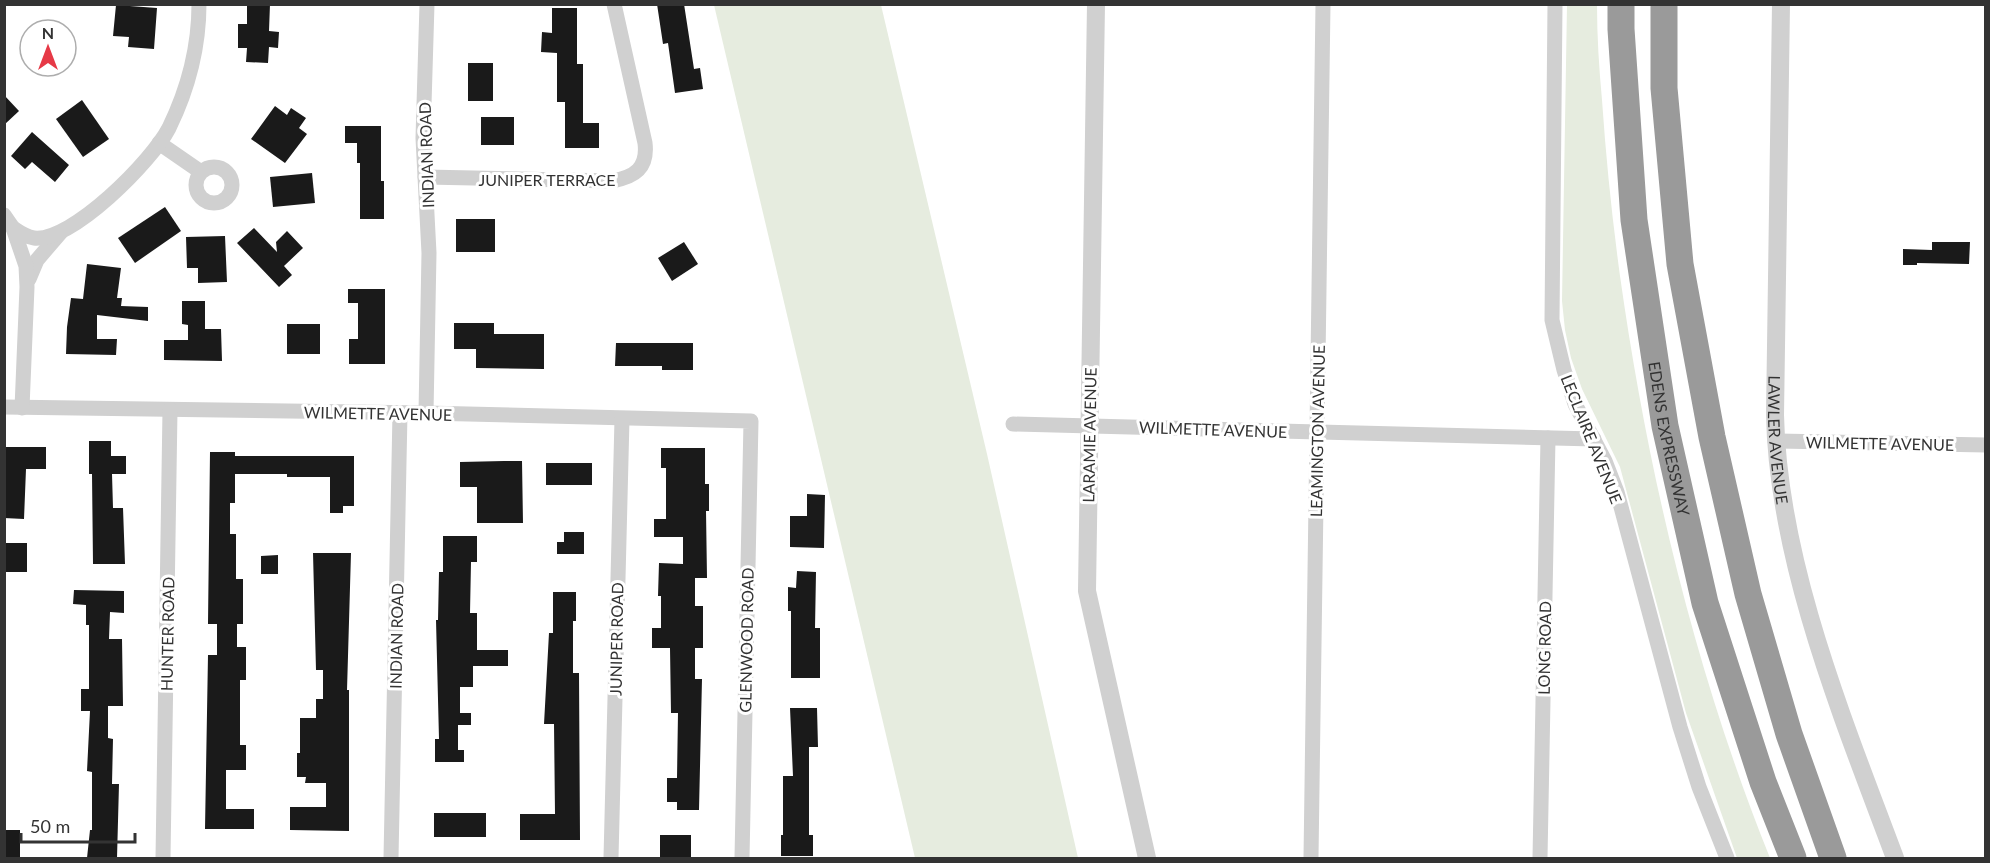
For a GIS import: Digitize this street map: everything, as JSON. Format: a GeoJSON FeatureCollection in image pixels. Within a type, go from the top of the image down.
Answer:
{"type":"FeatureCollection","features":[{"type":"Feature","properties":{"kind":"highway","name":"EDENS EXPRESSWAY"},"geometry":{"type":"LineString","coordinates":[[1621,4],[1634,220],[1665,426],[1705,603],[1763,782],[1793,858]]}},
{"type":"Feature","properties":{"kind":"highway"},"geometry":{"type":"LineString","coordinates":[[1664,4],[1664,88],[1680,264],[1712,437],[1748,594],[1789,734],[1833,858]]}},
{"type":"Feature","properties":{"kind":"street"},"geometry":{"type":"LineString","coordinates":[[27,287],[37,260],[63,230],[103,202],[124,183],[159,143],[187,84],[195,56],[199,28],[199,4]]}},
{"type":"Feature","properties":{"kind":"street","name":"INDIAN ROAD"},"geometry":{"type":"LineString","coordinates":[[426,413],[429,253],[423,138],[427,4]]}},
{"type":"Feature","properties":{"kind":"street","name":"JUNIPER TERRACE"},"geometry":{"type":"LineString","coordinates":[[425,177],[612,181],[624,179],[640,169],[646,152],[645,143],[614,4]]}},
{"type":"Feature","properties":{"kind":"street","name":"LARAMIE AVENUE"},"geometry":{"type":"LineString","coordinates":[[1096,4],[1086,591],[1147,858]]}},
{"type":"Feature","properties":{"kind":"street","name":"LEAMINGTON AVENUE"},"geometry":{"type":"LineString","coordinates":[[1311,858],[1323,4]]}},
{"type":"Feature","properties":{"kind":"street","name":"LECLAIRE AVENUE"},"geometry":{"type":"LineString","coordinates":[[1555,4],[1552,320],[1575,404],[1605,461],[1617,492],[1680,727],[1699,787],[1727,858]]}},
{"type":"Feature","properties":{"kind":"street","name":"LAWLER AVENUE"},"geometry":{"type":"LineString","coordinates":[[1781,4],[1775,441],[1783,504],[1810,612],[1832,686],[1895,858]]}},
{"type":"Feature","properties":{"kind":"street"},"geometry":{"type":"LineString","coordinates":[[159,143],[201,172]]}},
{"type":"Feature","properties":{"kind":"street"},"geometry":{"type":"LineString","coordinates":[[9,221],[23,234],[33,238],[44,237],[63,230]]}},
{"type":"Feature","properties":{"kind":"street"},"geometry":{"type":"LineString","coordinates":[[9,221],[26,266],[22,408]]}},
{"type":"Feature","properties":{"kind":"street","name":"WILMETTE AVENUE"},"geometry":{"type":"LineString","coordinates":[[4,407],[426,413],[750,422]]}},
{"type":"Feature","properties":{"kind":"street","name":"HUNTER ROAD"},"geometry":{"type":"LineString","coordinates":[[163,858],[170,410]]}},
{"type":"Feature","properties":{"kind":"street","name":"INDIAN ROAD"},"geometry":{"type":"LineString","coordinates":[[392,858],[400,413]]}},
{"type":"Feature","properties":{"kind":"street","name":"JUNIPER ROAD"},"geometry":{"type":"LineString","coordinates":[[611,858],[622,419]]}},
{"type":"Feature","properties":{"kind":"street","name":"GLENWOOD ROAD"},"geometry":{"type":"LineString","coordinates":[[742,858],[750,422]]}},
{"type":"Feature","properties":{"kind":"street","name":"WILMETTE AVENUE"},"geometry":{"type":"LineString","coordinates":[[1013,424],[1594,439]]}},
{"type":"Feature","properties":{"kind":"street","name":"LONG ROAD"},"geometry":{"type":"LineString","coordinates":[[1540,858],[1548,438]]}},
{"type":"Feature","properties":{"kind":"street","name":"WILMETTE AVENUE"},"geometry":{"type":"LineString","coordinates":[[1775,441],[1986,445]]}},
{"type":"Feature","properties":{"kind":"shaded area"},"geometry":{"type":"Polygon","coordinates":[[[714,5],[881,5],[987,454],[1078,858],[915,858],[714,5]]]}},
{"type":"Feature","properties":{"kind":"shaded area"},"geometry":{"type":"Polygon","coordinates":[[[1567,5],[1597,5],[1605,144],[1620,276],[1631,350],[1660,498],[1677,572],[1719,716],[1770,858],[1737,858],[1686,713],[1620,467],[1582,389],[1571,358],[1562,301],[1567,5]]]}},
{"type":"Feature","properties":{"kind":"building"},"geometry":{"type":"Polygon","coordinates":[[[247,4],[270,4],[269,31],[279,32],[278,48],[269,47],[268,63],[246,62],[247,48],[238,48],[238,24],[247,24],[247,4]]]}},
{"type":"Feature","properties":{"kind":"building"},"geometry":{"type":"Polygon","coordinates":[[[657,4],[684,4],[694,69],[700,68],[703,89],[675,93],[668,43],[663,44],[657,4]]]}},
{"type":"Feature","properties":{"kind":"building"},"geometry":{"type":"Polygon","coordinates":[[[116,5],[157,8],[154,49],[128,47],[129,37],[113,36],[116,5]]]}},
{"type":"Feature","properties":{"kind":"building"},"geometry":{"type":"Polygon","coordinates":[[[552,8],[577,8],[577,64],[583,64],[583,123],[599,123],[599,148],[565,148],[565,102],[557,102],[557,53],[541,52],[542,32],[552,33],[552,8]]]}},
{"type":"Feature","properties":{"kind":"building"},"geometry":{"type":"Polygon","coordinates":[[[468,63],[493,63],[493,101],[468,101],[468,63]]]}},
{"type":"Feature","properties":{"kind":"building"},"geometry":{"type":"Polygon","coordinates":[[[4,95],[19,111],[4,125],[4,95]]]}},
{"type":"Feature","properties":{"kind":"building"},"geometry":{"type":"Polygon","coordinates":[[[82,100],[109,139],[83,157],[56,119],[82,100]]]}},
{"type":"Feature","properties":{"kind":"building"},"geometry":{"type":"Polygon","coordinates":[[[275,106],[287,115],[291,108],[306,118],[299,128],[307,134],[285,163],[251,139],[275,106]]]}},
{"type":"Feature","properties":{"kind":"building"},"geometry":{"type":"Polygon","coordinates":[[[481,117],[514,117],[514,145],[481,145],[481,117]]]}},
{"type":"Feature","properties":{"kind":"building"},"geometry":{"type":"Polygon","coordinates":[[[345,126],[381,126],[384,219],[360,219],[360,163],[357,163],[357,143],[345,143],[345,126]]]}},
{"type":"Feature","properties":{"kind":"building"},"geometry":{"type":"Polygon","coordinates":[[[32,132],[69,165],[55,182],[32,162],[25,169],[11,156],[32,132]]]}},
{"type":"Feature","properties":{"kind":"building"},"geometry":{"type":"Polygon","coordinates":[[[312,173],[315,203],[273,207],[270,177],[312,173]]]}},
{"type":"Feature","properties":{"kind":"building"},"geometry":{"type":"Polygon","coordinates":[[[165,207],[181,231],[135,263],[118,238],[165,207]]]}},
{"type":"Feature","properties":{"kind":"building"},"geometry":{"type":"Polygon","coordinates":[[[456,219],[495,219],[495,252],[456,252],[456,219]]]}},
{"type":"Feature","properties":{"kind":"building"},"geometry":{"type":"Polygon","coordinates":[[[254,228],[277,252],[276,242],[287,231],[303,248],[284,266],[292,275],[279,287],[237,243],[254,228]]]}},
{"type":"Feature","properties":{"kind":"building"},"geometry":{"type":"Polygon","coordinates":[[[225,236],[227,282],[198,283],[198,268],[187,268],[186,237],[225,236]]]}},
{"type":"Feature","properties":{"kind":"building"},"geometry":{"type":"Polygon","coordinates":[[[684,242],[698,264],[672,281],[658,258],[684,242]]]}},
{"type":"Feature","properties":{"kind":"building"},"geometry":{"type":"Polygon","coordinates":[[[1932,242],[1970,242],[1969,264],[1903,265],[1903,249],[1932,250],[1932,242]]]}},
{"type":"Feature","properties":{"kind":"building"},"geometry":{"type":"Polygon","coordinates":[[[87,264],[121,268],[117,298],[122,298],[121,306],[148,307],[148,321],[97,315],[97,339],[117,339],[116,355],[66,354],[71,298],[83,299],[87,264]]]}},
{"type":"Feature","properties":{"kind":"building"},"geometry":{"type":"Polygon","coordinates":[[[348,289],[385,289],[385,364],[349,364],[349,339],[358,339],[358,303],[348,303],[348,289]]]}},
{"type":"Feature","properties":{"kind":"building"},"geometry":{"type":"Polygon","coordinates":[[[182,301],[205,301],[205,329],[221,329],[222,361],[164,360],[164,340],[188,340],[188,325],[182,324],[182,301]]]}},
{"type":"Feature","properties":{"kind":"building"},"geometry":{"type":"Polygon","coordinates":[[[454,323],[494,323],[494,334],[544,334],[544,369],[476,368],[476,349],[454,349],[454,323]]]}},
{"type":"Feature","properties":{"kind":"building"},"geometry":{"type":"Polygon","coordinates":[[[287,324],[320,324],[320,354],[287,354],[287,324]]]}},
{"type":"Feature","properties":{"kind":"building"},"geometry":{"type":"Polygon","coordinates":[[[616,343],[693,343],[693,370],[662,370],[662,366],[615,366],[616,343]]]}},
{"type":"Feature","properties":{"kind":"building"},"geometry":{"type":"Polygon","coordinates":[[[89,441],[111,441],[111,456],[126,456],[126,474],[112,474],[113,508],[123,508],[125,564],[93,564],[92,474],[89,474],[89,441]]]}},
{"type":"Feature","properties":{"kind":"building"},"geometry":{"type":"Polygon","coordinates":[[[4,447],[46,447],[46,469],[26,469],[24,519],[4,518],[4,447]]]}},
{"type":"Feature","properties":{"kind":"building"},"geometry":{"type":"Polygon","coordinates":[[[661,448],[705,448],[705,484],[709,484],[709,511],[706,511],[707,578],[695,578],[695,606],[703,606],[703,648],[695,648],[695,679],[702,679],[699,810],[677,810],[677,802],[667,802],[667,778],[677,778],[678,713],[671,713],[670,648],[652,648],[652,628],[661,628],[661,596],[658,596],[659,563],[683,564],[683,537],[654,537],[654,519],[666,519],[666,468],[661,468],[661,448]]]}},
{"type":"Feature","properties":{"kind":"building"},"geometry":{"type":"Polygon","coordinates":[[[210,452],[235,452],[235,456],[354,456],[354,506],[343,506],[343,513],[330,513],[330,477],[235,474],[235,503],[230,503],[230,534],[236,534],[236,579],[243,579],[243,624],[237,624],[237,647],[246,647],[246,680],[240,680],[240,745],[246,745],[246,770],[226,770],[226,809],[254,809],[254,829],[205,829],[208,655],[217,655],[217,624],[208,624],[210,452]]]}},
{"type":"Feature","properties":{"kind":"building"},"geometry":{"type":"Polygon","coordinates":[[[522,461],[523,523],[477,523],[477,487],[460,487],[460,462],[522,461]]]}},
{"type":"Feature","properties":{"kind":"building"},"geometry":{"type":"Polygon","coordinates":[[[546,463],[592,463],[592,485],[546,485],[546,463]]]}},
{"type":"Feature","properties":{"kind":"building"},"geometry":{"type":"Polygon","coordinates":[[[807,494],[825,495],[824,548],[790,547],[790,516],[807,516],[807,494]]]}},
{"type":"Feature","properties":{"kind":"building"},"geometry":{"type":"Polygon","coordinates":[[[564,532],[584,532],[584,554],[557,554],[557,542],[564,542],[564,532]]]}},
{"type":"Feature","properties":{"kind":"building"},"geometry":{"type":"Polygon","coordinates":[[[443,536],[477,536],[477,562],[471,562],[470,613],[477,613],[477,650],[508,650],[508,666],[473,666],[473,687],[460,687],[460,713],[471,713],[471,725],[458,725],[458,750],[464,750],[464,762],[435,762],[435,739],[439,739],[436,620],[438,620],[439,572],[443,572],[443,536]]]}},
{"type":"Feature","properties":{"kind":"building"},"geometry":{"type":"Polygon","coordinates":[[[4,543],[27,543],[27,572],[4,572],[4,543]]]}},
{"type":"Feature","properties":{"kind":"building"},"geometry":{"type":"Polygon","coordinates":[[[313,553],[351,553],[347,690],[349,690],[349,831],[290,830],[290,807],[326,807],[326,783],[305,783],[306,777],[297,777],[300,718],[316,718],[316,699],[323,699],[323,670],[316,670],[313,553]]]}},
{"type":"Feature","properties":{"kind":"building"},"geometry":{"type":"Polygon","coordinates":[[[278,555],[278,574],[261,574],[261,556],[278,555]]]}},
{"type":"Feature","properties":{"kind":"building"},"geometry":{"type":"Polygon","coordinates":[[[797,571],[816,572],[815,628],[820,628],[820,678],[791,678],[791,611],[788,611],[788,587],[796,588],[797,571]]]}},
{"type":"Feature","properties":{"kind":"building"},"geometry":{"type":"Polygon","coordinates":[[[74,590],[124,591],[124,613],[110,612],[109,639],[122,639],[123,706],[108,706],[108,738],[113,739],[112,784],[119,784],[117,858],[87,858],[90,830],[92,830],[92,772],[87,771],[90,711],[81,711],[81,689],[89,689],[89,625],[86,625],[86,605],[73,604],[74,590]]]}},
{"type":"Feature","properties":{"kind":"building"},"geometry":{"type":"Polygon","coordinates":[[[553,592],[576,592],[576,621],[573,621],[573,673],[579,673],[580,840],[520,840],[520,814],[555,814],[554,724],[544,724],[549,633],[553,633],[553,592]]]}},
{"type":"Feature","properties":{"kind":"building"},"geometry":{"type":"Polygon","coordinates":[[[790,708],[817,708],[818,747],[809,747],[809,835],[813,835],[813,856],[781,856],[783,776],[793,776],[790,708]]]}},
{"type":"Feature","properties":{"kind":"building"},"geometry":{"type":"Polygon","coordinates":[[[434,813],[486,813],[486,837],[434,837],[434,813]]]}},
{"type":"Feature","properties":{"kind":"building"},"geometry":{"type":"Polygon","coordinates":[[[4,830],[20,830],[20,858],[4,858],[4,830]]]}},
{"type":"Feature","properties":{"kind":"building"},"geometry":{"type":"Polygon","coordinates":[[[660,835],[691,835],[691,858],[660,858],[660,835]]]}}]}
